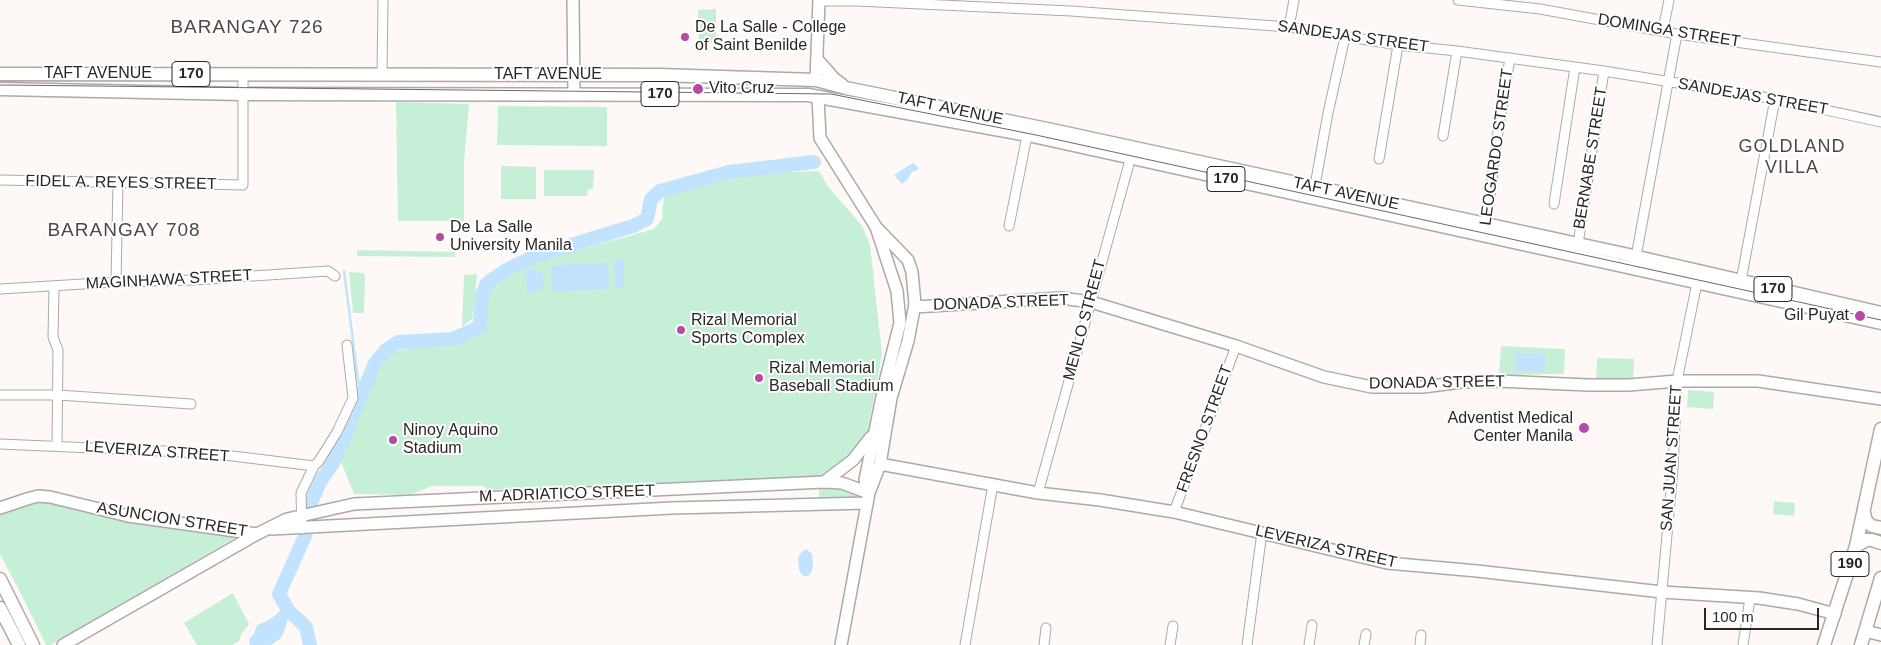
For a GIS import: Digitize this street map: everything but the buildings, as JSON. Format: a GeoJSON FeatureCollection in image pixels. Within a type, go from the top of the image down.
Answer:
{"type":"FeatureCollection","features":[{"type":"Feature","properties":{"kind":"main road"},"geometry":{"type":"LineString","coordinates":[[818,61],[834,79],[846,88]]}},
{"type":"Feature","properties":{"kind":"main road","name":"TAFT AVENUE"},"geometry":{"type":"LineString","coordinates":[[0,74],[659,75],[816,80],[1029,130],[1635,263],[1881,323]]}},
{"type":"Feature","properties":{"kind":"main road"},"geometry":{"type":"LineString","coordinates":[[439,75],[440,93]]}},
{"type":"Feature","properties":{"kind":"main road","name":"TAFT AVENUE"},"geometry":{"type":"LineString","coordinates":[[0,89],[243,94],[808,95],[1029,130]]}},
{"type":"Feature","properties":{"kind":"main road","name":"TAFT AVENUE"},"geometry":{"type":"LineString","coordinates":[[1541,242],[1578,244],[1635,263]]}},
{"type":"Feature","properties":{"kind":"main road","name":"TAFT AVENUE"},"geometry":{"type":"LineString","coordinates":[[1698,278],[1741,281],[1878,311]]}},
{"type":"Feature","properties":{"kind":"main road","name":"190"},"geometry":{"type":"LineString","coordinates":[[1824,645],[1856,546],[1881,429]]}},
{"type":"Feature","properties":{"kind":"main road"},"geometry":{"type":"LineString","coordinates":[[1864,514],[1866,521],[1872,526],[1881,528]]}},
{"type":"Feature","properties":{"kind":"main road"},"geometry":{"type":"LineString","coordinates":[[1856,546],[1866,540],[1881,542]]}},
{"type":"Feature","properties":{"kind":"main road","name":"190"},"geometry":{"type":"LineString","coordinates":[[1860,645],[1881,578]]}},
{"type":"Feature","properties":{"kind":"main road"},"geometry":{"type":"LineString","coordinates":[[0,579],[33,645]]}},
{"type":"Feature","properties":{"kind":"main road"},"geometry":{"type":"LineString","coordinates":[[0,608],[19,645]]}},
{"type":"Feature","properties":{"kind":"street"},"geometry":{"type":"LineString","coordinates":[[382,74],[383,0]]}},
{"type":"Feature","properties":{"kind":"street"},"geometry":{"type":"LineString","coordinates":[[573,0],[574,94]]}},
{"type":"Feature","properties":{"kind":"street"},"geometry":{"type":"LineString","coordinates":[[816,80],[820,0]]}},
{"type":"Feature","properties":{"kind":"street","name":"SANDEJAS STREET"},"geometry":{"type":"LineString","coordinates":[[820,0],[1071,11],[1289,27],[1398,45],[1604,71],[1775,99],[1881,122]]}},
{"type":"Feature","properties":{"kind":"street"},"geometry":{"type":"LineString","coordinates":[[1289,27],[1294,0]]}},
{"type":"Feature","properties":{"kind":"street","name":"DOMINGA STREET"},"geometry":{"type":"LineString","coordinates":[[1458,0],[1541,4],[1677,34],[1881,62]]}},
{"type":"Feature","properties":{"kind":"street"},"geometry":{"type":"LineString","coordinates":[[1663,30],[1669,0]]}},
{"type":"Feature","properties":{"kind":"street"},"geometry":{"type":"LineString","coordinates":[[1635,263],[1677,34]]}},
{"type":"Feature","properties":{"kind":"street"},"geometry":{"type":"LineString","coordinates":[[1314,193],[1328,113],[1345,37]]}},
{"type":"Feature","properties":{"kind":"street"},"geometry":{"type":"LineString","coordinates":[[1379,158],[1398,45]]}},
{"type":"Feature","properties":{"kind":"street"},"geometry":{"type":"LineString","coordinates":[[1443,136],[1457,51]]}},
{"type":"Feature","properties":{"kind":"street","name":"LEOGARDO STREET"},"geometry":{"type":"LineString","coordinates":[[1483,229],[1510,58]]}},
{"type":"Feature","properties":{"kind":"street"},"geometry":{"type":"LineString","coordinates":[[1554,204],[1575,67]]}},
{"type":"Feature","properties":{"kind":"street","name":"BERNABE STREET"},"geometry":{"type":"LineString","coordinates":[[1578,244],[1604,71]]}},
{"type":"Feature","properties":{"kind":"street"},"geometry":{"type":"LineString","coordinates":[[243,74],[243,94]]}},
{"type":"Feature","properties":{"kind":"street","name":"FIDEL A. REYES STREET"},"geometry":{"type":"LineString","coordinates":[[0,180],[242,185],[243,94]]}},
{"type":"Feature","properties":{"kind":"street"},"geometry":{"type":"LineString","coordinates":[[818,97],[820,138],[876,227],[908,260],[912,272],[915,307],[908,341],[891,398],[880,464],[868,498],[840,645]]}},
{"type":"Feature","properties":{"kind":"street"},"geometry":{"type":"LineString","coordinates":[[1741,281],[1775,99]]}},
{"type":"Feature","properties":{"kind":"street"},"geometry":{"type":"LineString","coordinates":[[1009,226],[1029,130]]}},
{"type":"Feature","properties":{"kind":"street","name":"MENLO STREET"},"geometry":{"type":"LineString","coordinates":[[1038,493],[1132,153]]}},
{"type":"Feature","properties":{"kind":"street"},"geometry":{"type":"LineString","coordinates":[[116,282],[118,182]]}},
{"type":"Feature","properties":{"kind":"street"},"geometry":{"type":"LineString","coordinates":[[868,498],[865,480],[900,323],[897,291],[876,227]]}},
{"type":"Feature","properties":{"kind":"street"},"geometry":{"type":"LineString","coordinates":[[890,267],[908,260]]}},
{"type":"Feature","properties":{"kind":"street","name":"MAGINHAWA STREET"},"geometry":{"type":"LineString","coordinates":[[0,289],[116,282],[193,280],[328,271],[335,276]]}},
{"type":"Feature","properties":{"kind":"street","name":"SAN JUAN STREET"},"geometry":{"type":"LineString","coordinates":[[1657,645],[1672,469],[1677,381],[1698,278]]}},
{"type":"Feature","properties":{"kind":"street"},"geometry":{"type":"LineString","coordinates":[[54,287],[53,338],[58,350],[57,445]]}},
{"type":"Feature","properties":{"kind":"street","name":"DONADA STREET"},"geometry":{"type":"LineString","coordinates":[[915,307],[1061,298],[1090,302],[1236,346],[1324,376],[1372,386],[1423,386],[1489,381],[1588,385],[1630,385],[1677,381],[1758,381],[1881,399]]}},
{"type":"Feature","properties":{"kind":"street"},"geometry":{"type":"LineString","coordinates":[[900,323],[912,320]]}},
{"type":"Feature","properties":{"kind":"street"},"geometry":{"type":"LineString","coordinates":[[306,529],[308,516],[302,494],[314,466],[337,432],[353,398],[347,345]]}},
{"type":"Feature","properties":{"kind":"street","name":"FRESNO STREET"},"geometry":{"type":"LineString","coordinates":[[1174,512],[1236,346]]}},
{"type":"Feature","properties":{"kind":"street"},"geometry":{"type":"LineString","coordinates":[[0,394],[58,395],[191,404]]}},
{"type":"Feature","properties":{"kind":"street"},"geometry":{"type":"LineString","coordinates":[[824,482],[853,460],[865,447],[875,431]]}},
{"type":"Feature","properties":{"kind":"street","name":"LEVERIZA STREET"},"geometry":{"type":"LineString","coordinates":[[0,444],[208,453],[314,466]]}},
{"type":"Feature","properties":{"kind":"street","name":"LEVERIZA STREET"},"geometry":{"type":"LineString","coordinates":[[880,464],[1038,493],[1100,500],[1174,512],[1387,563],[1662,592],[1750,598],[1798,604],[1834,614]]}},
{"type":"Feature","properties":{"kind":"street","name":"M. ADRIATICO STREET"},"geometry":{"type":"LineString","coordinates":[[63,645],[262,532],[287,520],[354,504],[824,482],[842,483],[868,498]]}},
{"type":"Feature","properties":{"kind":"street"},"geometry":{"type":"LineString","coordinates":[[965,645],[993,484]]}},
{"type":"Feature","properties":{"kind":"street","name":"ASUNCION STREET"},"geometry":{"type":"LineString","coordinates":[[0,508],[38,496],[50,497],[128,516],[262,532]]}},
{"type":"Feature","properties":{"kind":"street","name":"M. ADRIATICO STREET"},"geometry":{"type":"LineString","coordinates":[[262,532],[868,498]]}},
{"type":"Feature","properties":{"kind":"street"},"geometry":{"type":"LineString","coordinates":[[1247,645],[1262,532]]}},
{"type":"Feature","properties":{"kind":"street"},"geometry":{"type":"LineString","coordinates":[[1743,645],[1750,598]]}},
{"type":"Feature","properties":{"kind":"street"},"geometry":{"type":"LineString","coordinates":[[1308,645],[1312,625]]}},
{"type":"Feature","properties":{"kind":"street"},"geometry":{"type":"LineString","coordinates":[[1170,645],[1173,626]]}},
{"type":"Feature","properties":{"kind":"street"},"geometry":{"type":"LineString","coordinates":[[1044,645],[1046,628]]}},
{"type":"Feature","properties":{"kind":"street"},"geometry":{"type":"LineString","coordinates":[[1865,631],[1881,635]]}},
{"type":"Feature","properties":{"kind":"street"},"geometry":{"type":"LineString","coordinates":[[1364,645],[1366,634]]}},
{"type":"Feature","properties":{"kind":"street"},"geometry":{"type":"LineString","coordinates":[[1420,645],[1421,635]]}},
{"type":"Feature","properties":{"kind":"green space"},"geometry":{"type":"Polygon","coordinates":[[[716,9],[716,43],[699,43],[698,10],[716,9]]]}},
{"type":"Feature","properties":{"kind":"green space"},"geometry":{"type":"Polygon","coordinates":[[[396,102],[469,104],[464,162],[464,221],[398,221],[396,102]]]}},
{"type":"Feature","properties":{"kind":"green space"},"geometry":{"type":"Polygon","coordinates":[[[498,106],[607,107],[607,146],[497,145],[498,106]]]}},
{"type":"Feature","properties":{"kind":"green space"},"geometry":{"type":"Polygon","coordinates":[[[501,166],[536,167],[536,199],[501,199],[501,166]]]}},
{"type":"Feature","properties":{"kind":"green space"},"geometry":{"type":"Polygon","coordinates":[[[544,170],[594,170],[593,189],[588,189],[587,196],[544,196],[544,170]]]}},
{"type":"Feature","properties":{"kind":"green space","name":"Rizal Memorial Sports Complex"},"geometry":{"type":"Polygon","coordinates":[[[819,171],[827,185],[862,226],[870,245],[882,354],[867,435],[857,450],[825,477],[487,490],[484,486],[432,486],[410,495],[354,494],[340,459],[379,368],[391,353],[406,348],[471,339],[480,333],[483,326],[486,288],[538,259],[654,229],[662,219],[664,195],[706,182],[763,173],[819,171]]]}},
{"type":"Feature","properties":{"kind":"green space"},"geometry":{"type":"Polygon","coordinates":[[[357,250],[455,252],[455,257],[357,256],[357,250]]]}},
{"type":"Feature","properties":{"kind":"green space"},"geometry":{"type":"Polygon","coordinates":[[[349,272],[365,274],[364,313],[353,313],[349,272]]]}},
{"type":"Feature","properties":{"kind":"green space"},"geometry":{"type":"Polygon","coordinates":[[[477,274],[473,318],[462,327],[464,275],[477,274]]]}},
{"type":"Feature","properties":{"kind":"green space"},"geometry":{"type":"Polygon","coordinates":[[[1501,346],[1565,349],[1564,374],[1499,375],[1501,346]]]}},
{"type":"Feature","properties":{"kind":"green space"},"geometry":{"type":"Polygon","coordinates":[[[1597,358],[1634,359],[1633,379],[1596,378],[1597,358]]]}},
{"type":"Feature","properties":{"kind":"green space"},"geometry":{"type":"Polygon","coordinates":[[[1688,390],[1714,392],[1713,409],[1687,407],[1688,390]]]}},
{"type":"Feature","properties":{"kind":"green space"},"geometry":{"type":"Polygon","coordinates":[[[819,488],[838,488],[856,493],[858,497],[819,500],[819,488]]]}},
{"type":"Feature","properties":{"kind":"green space"},"geometry":{"type":"Polygon","coordinates":[[[36,501],[235,538],[51,645],[46,645],[0,554],[0,515],[36,501]]]}},
{"type":"Feature","properties":{"kind":"green space"},"geometry":{"type":"Polygon","coordinates":[[[1774,501],[1795,503],[1794,516],[1773,514],[1774,501]]]}},
{"type":"Feature","properties":{"kind":"green space"},"geometry":{"type":"Polygon","coordinates":[[[233,593],[249,624],[239,641],[232,645],[197,645],[184,623],[233,593]]]}},
{"type":"Feature","properties":{"kind":"water"},"geometry":{"type":"Polygon","coordinates":[[[913,163],[918,167],[918,170],[912,172],[902,184],[894,175],[913,163]]]}},
{"type":"Feature","properties":{"kind":"water"},"geometry":{"type":"Polygon","coordinates":[[[614,260],[624,260],[624,287],[615,288],[614,260]]]}},
{"type":"Feature","properties":{"kind":"water"},"geometry":{"type":"Polygon","coordinates":[[[608,263],[609,289],[552,292],[551,265],[608,263]]]}},
{"type":"Feature","properties":{"kind":"water"},"geometry":{"type":"Polygon","coordinates":[[[526,270],[537,270],[543,274],[544,287],[539,292],[527,293],[526,270]]]}},
{"type":"Feature","properties":{"kind":"water"},"geometry":{"type":"Polygon","coordinates":[[[1516,353],[1546,354],[1544,372],[1515,371],[1516,353]]]}},
{"type":"Feature","properties":{"kind":"water"},"geometry":{"type":"Polygon","coordinates":[[[806,549],[812,554],[813,566],[808,576],[803,576],[799,570],[798,558],[806,549]]]}},
{"type":"Feature","properties":{"kind":"water"},"geometry":{"type":"Polygon","coordinates":[[[287,603],[311,626],[313,645],[305,645],[305,629],[300,623],[289,616],[281,638],[271,645],[250,645],[249,639],[254,634],[257,625],[276,615],[287,603]]]}},
{"type":"Feature","properties":{"kind":"waterway"},"geometry":{"type":"LineString","coordinates":[[310,645],[306,627],[288,610],[279,594],[305,536],[311,515],[311,503],[320,482],[333,463],[375,363],[386,350],[398,342],[453,339],[480,326],[482,295],[490,281],[506,270],[533,257],[633,226],[647,219],[651,199],[660,191],[729,172],[814,162]]}},
{"type":"Feature","properties":{"kind":"waterway"},"geometry":{"type":"LineString","coordinates":[[344,271],[358,380],[362,394]]}},
{"type":"Feature","properties":{"kind":"tram line"},"geometry":{"type":"LineString","coordinates":[[0,85],[831,94],[1036,135],[1881,320]]}},
{"type":"Feature","properties":{"kind":"place","name":"De La Salle - College of Saint Benilde"},"geometry":{"type":"Point","coordinates":[685,37]}},
{"type":"Feature","properties":{"kind":"place","name":"Vito Cruz"},"geometry":{"type":"Point","coordinates":[698,89]}},
{"type":"Feature","properties":{"kind":"place","name":"De La Salle University Manila"},"geometry":{"type":"Point","coordinates":[440,237]}},
{"type":"Feature","properties":{"kind":"place","name":"Gil Puyat"},"geometry":{"type":"Point","coordinates":[1860,316]}},
{"type":"Feature","properties":{"kind":"place","name":"Rizal Memorial Sports Complex"},"geometry":{"type":"Point","coordinates":[681,330]}},
{"type":"Feature","properties":{"kind":"place","name":"Rizal Memorial Baseball Stadium"},"geometry":{"type":"Point","coordinates":[759,378]}},
{"type":"Feature","properties":{"kind":"place","name":"Adventist Medical Center Manila"},"geometry":{"type":"Point","coordinates":[1584,428]}},
{"type":"Feature","properties":{"kind":"place","name":"Ninoy Aquino Stadium"},"geometry":{"type":"Point","coordinates":[393,440]}},
{"type":"Feature","properties":{"kind":"district","name":"BARANGAY 726"},"geometry":{"type":"Point","coordinates":[247,28]}},
{"type":"Feature","properties":{"kind":"district","name":"GOLDLAND VILLA"},"geometry":{"type":"Point","coordinates":[1792,157]}},
{"type":"Feature","properties":{"kind":"district","name":"BARANGAY 708"},"geometry":{"type":"Point","coordinates":[124,231]}}]}
